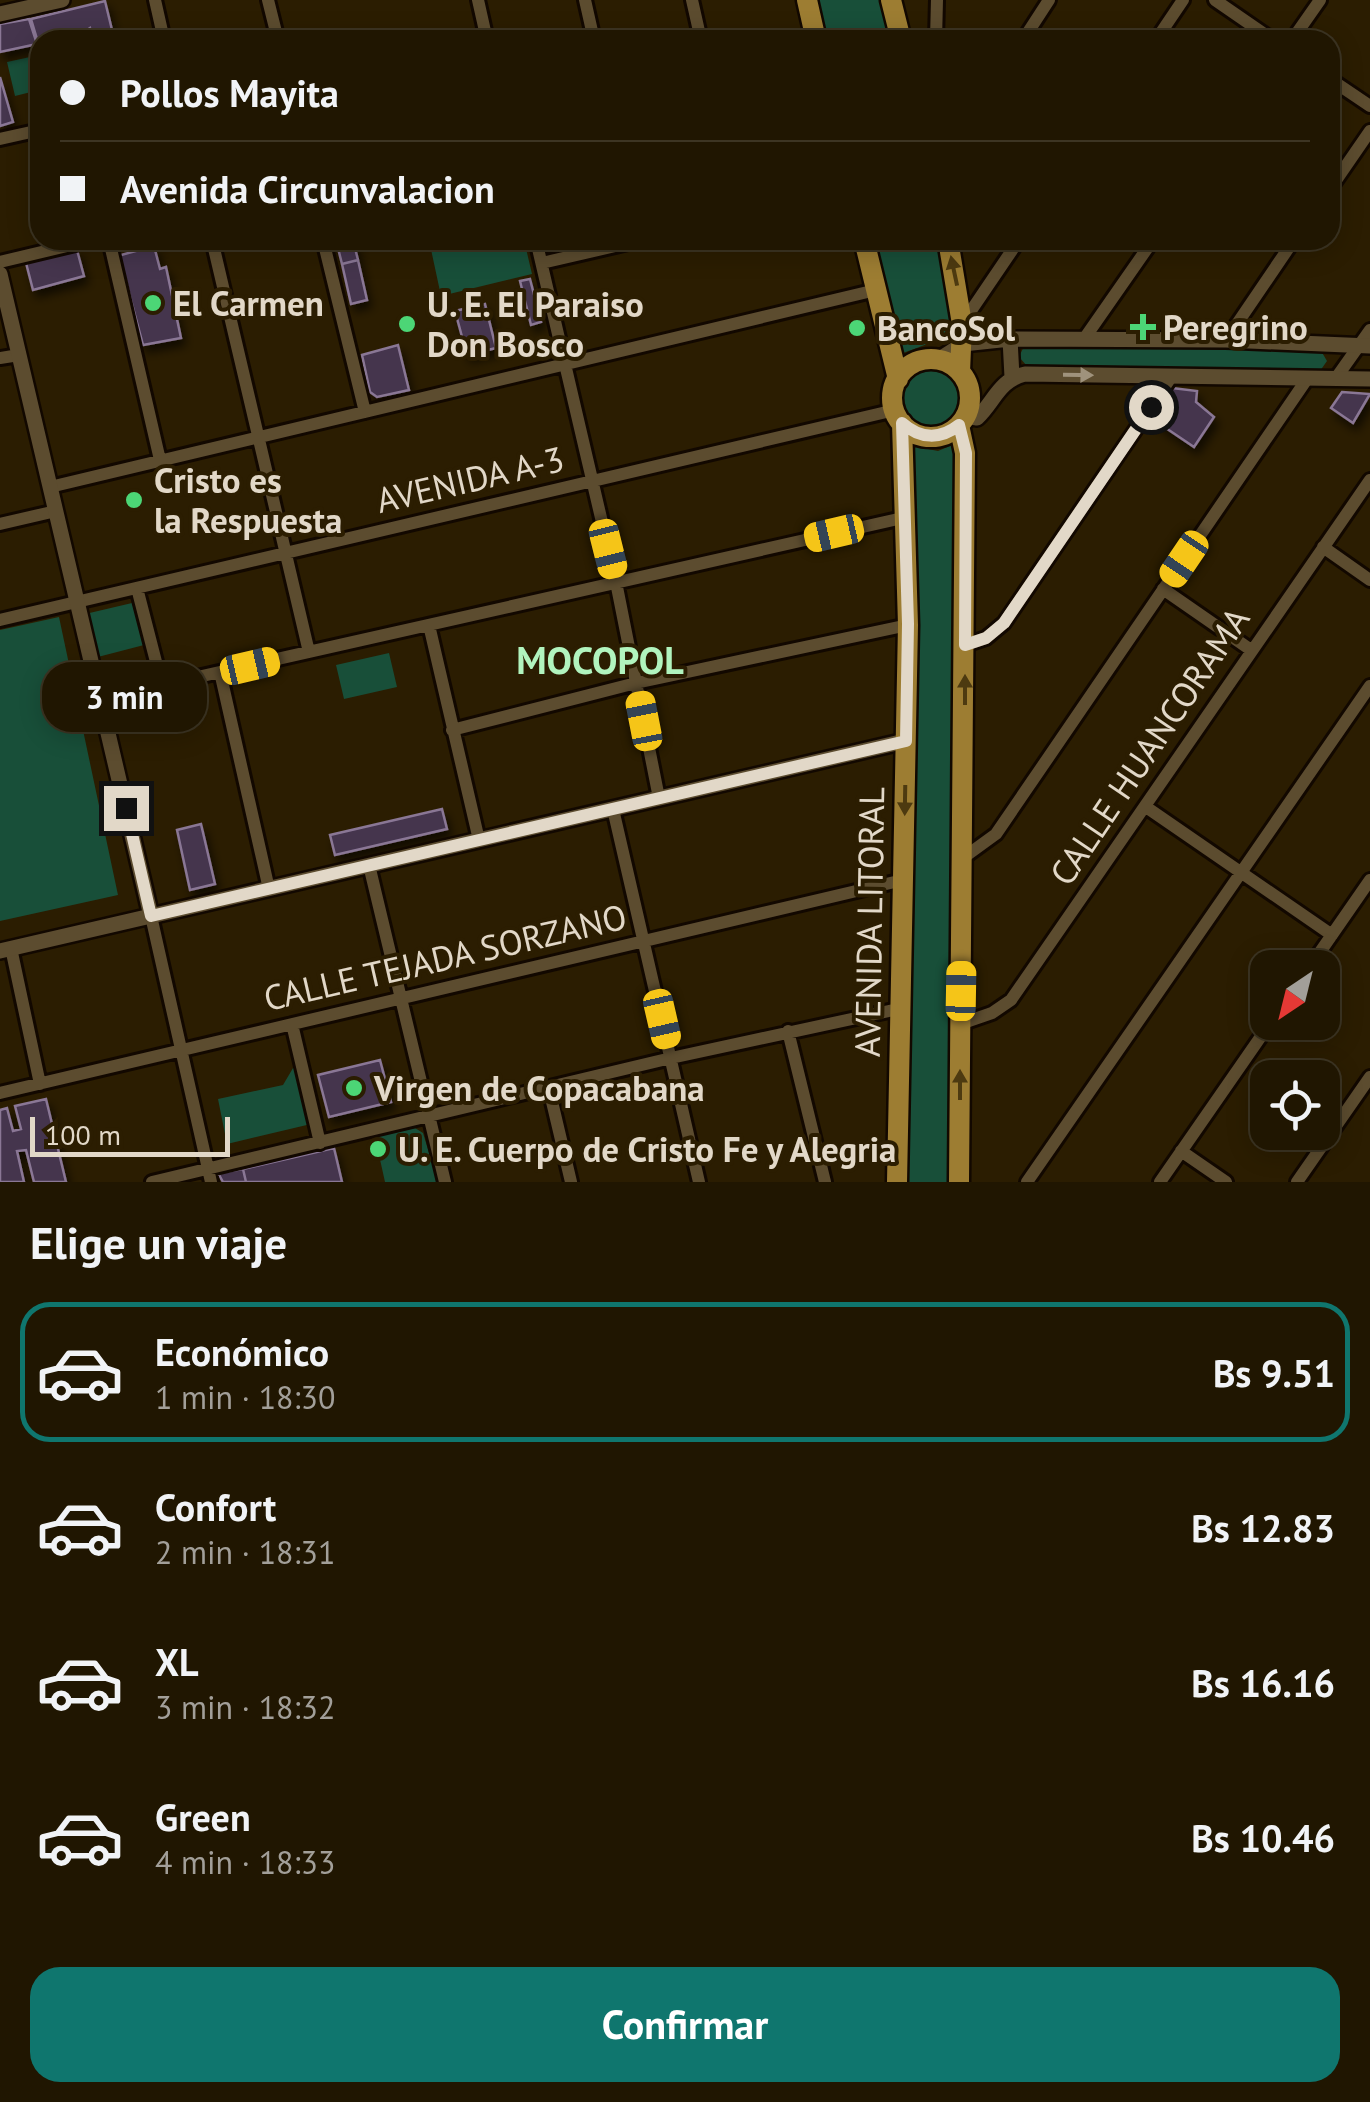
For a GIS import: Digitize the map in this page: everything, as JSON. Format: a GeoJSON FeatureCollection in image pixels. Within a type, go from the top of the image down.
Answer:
{"type":"FeatureCollection","features":[{"type":"Feature","properties":{"kind":"main road"},"geometry":{"type":"LineString","coordinates":[[807,0],[814,30]]}},
{"type":"Feature","properties":{"kind":"main road"},"geometry":{"type":"LineString","coordinates":[[891,0],[898,30]]}},
{"type":"Feature","properties":{"kind":"main road"},"geometry":{"type":"LineString","coordinates":[[866,250],[898,379]]}},
{"type":"Feature","properties":{"kind":"main road"},"geometry":{"type":"LineString","coordinates":[[950,250],[963,334],[960,372],[969,391],[962,420],[966,453],[960,1182]]}},
{"type":"Feature","properties":{"kind":"main road"},"geometry":{"type":"LineString","coordinates":[[960,372],[938,360],[916,362],[898,379],[892,394],[898,416],[914,432],[946,434],[962,420]]}},
{"type":"Feature","properties":{"kind":"main road","name":"AVENIDA LITORAL"},"geometry":{"type":"LineString","coordinates":[[897,1182],[908,624],[907,517],[898,416]]}},
{"type":"Feature","properties":{"kind":"street"},"geometry":{"type":"LineString","coordinates":[[154,0],[162,30]]}},
{"type":"Feature","properties":{"kind":"street"},"geometry":{"type":"LineString","coordinates":[[268,0],[276,30]]}},
{"type":"Feature","properties":{"kind":"street"},"geometry":{"type":"LineString","coordinates":[[478,0],[484,30]]}},
{"type":"Feature","properties":{"kind":"street"},"geometry":{"type":"LineString","coordinates":[[585,0],[592,30]]}},
{"type":"Feature","properties":{"kind":"street"},"geometry":{"type":"LineString","coordinates":[[692,0],[699,30]]}},
{"type":"Feature","properties":{"kind":"street"},"geometry":{"type":"LineString","coordinates":[[936,30],[937,0]]}},
{"type":"Feature","properties":{"kind":"street"},"geometry":{"type":"LineString","coordinates":[[1030,30],[1049,0]]}},
{"type":"Feature","properties":{"kind":"street"},"geometry":{"type":"LineString","coordinates":[[1163,30],[1183,0]]}},
{"type":"Feature","properties":{"kind":"street"},"geometry":{"type":"LineString","coordinates":[[1215,0],[1259,30]]}},
{"type":"Feature","properties":{"kind":"street"},"geometry":{"type":"LineString","coordinates":[[1299,30],[1320,0]]}},
{"type":"Feature","properties":{"kind":"street"},"geometry":{"type":"LineString","coordinates":[[0,14],[54,1]]}},
{"type":"Feature","properties":{"kind":"street"},"geometry":{"type":"LineString","coordinates":[[1340,85],[1370,106]]}},
{"type":"Feature","properties":{"kind":"street"},"geometry":{"type":"LineString","coordinates":[[1340,174],[1370,131]]}},
{"type":"Feature","properties":{"kind":"street"},"geometry":{"type":"LineString","coordinates":[[0,139],[30,132]]}},
{"type":"Feature","properties":{"kind":"street"},"geometry":{"type":"LineString","coordinates":[[0,262],[50,250]]}},
{"type":"Feature","properties":{"kind":"street"},"geometry":{"type":"LineString","coordinates":[[111,250],[160,460]]}},
{"type":"Feature","properties":{"kind":"street"},"geometry":{"type":"LineString","coordinates":[[214,250],[310,652]]}},
{"type":"Feature","properties":{"kind":"street"},"geometry":{"type":"LineString","coordinates":[[325,250],[365,412]]}},
{"type":"Feature","properties":{"kind":"street"},"geometry":{"type":"LineString","coordinates":[[539,250],[616,582],[659,798]]}},
{"type":"Feature","properties":{"kind":"street"},"geometry":{"type":"LineString","coordinates":[[542,263],[598,250]]}},
{"type":"Feature","properties":{"kind":"street"},"geometry":{"type":"LineString","coordinates":[[938,360],[963,334],[1014,250]]}},
{"type":"Feature","properties":{"kind":"street"},"geometry":{"type":"LineString","coordinates":[[1084,339],[1146,250]]}},
{"type":"Feature","properties":{"kind":"street"},"geometry":{"type":"LineString","coordinates":[[1226,340],[1287,250]]}},
{"type":"Feature","properties":{"kind":"street"},"geometry":{"type":"LineString","coordinates":[[0,274],[210,1176]]}},
{"type":"Feature","properties":{"kind":"street"},"geometry":{"type":"LineString","coordinates":[[50,487],[876,290]]}},
{"type":"Feature","properties":{"kind":"street"},"geometry":{"type":"LineString","coordinates":[[1336,378],[1365,346],[1370,330]]}},
{"type":"Feature","properties":{"kind":"street"},"geometry":{"type":"LineString","coordinates":[[963,334],[1010,339],[1226,340],[1365,346]]}},
{"type":"Feature","properties":{"kind":"street"},"geometry":{"type":"LineString","coordinates":[[1010,339],[1012,378]]}},
{"type":"Feature","properties":{"kind":"street"},"geometry":{"type":"LineString","coordinates":[[0,358],[19,354]]}},
{"type":"Feature","properties":{"kind":"street"},"geometry":{"type":"LineString","coordinates":[[962,420],[983,413],[996,392],[1012,378],[1025,374],[1370,378]]}},
{"type":"Feature","properties":{"kind":"street"},"geometry":{"type":"LineString","coordinates":[[965,645],[986,638],[1004,623],[1172,376]]}},
{"type":"Feature","properties":{"kind":"street"},"geometry":{"type":"LineString","coordinates":[[963,858],[996,834],[1307,379]]}},
{"type":"Feature","properties":{"kind":"street","name":"AVENIDA A-3"},"geometry":{"type":"LineString","coordinates":[[0,620],[592,481],[898,416]]}},
{"type":"Feature","properties":{"kind":"street","name":"CALLE HUANCORAMA"},"geometry":{"type":"LineString","coordinates":[[960,1024],[992,1013],[1011,1000],[1370,480]]}},
{"type":"Feature","properties":{"kind":"street"},"geometry":{"type":"LineString","coordinates":[[0,524],[56,512]]}},
{"type":"Feature","properties":{"kind":"street"},"geometry":{"type":"LineString","coordinates":[[100,699],[907,517]]}},
{"type":"Feature","properties":{"kind":"street"},"geometry":{"type":"LineString","coordinates":[[1323,548],[1370,580]]}},
{"type":"Feature","properties":{"kind":"street"},"geometry":{"type":"LineString","coordinates":[[137,588],[162,686]]}},
{"type":"Feature","properties":{"kind":"street"},"geometry":{"type":"LineString","coordinates":[[1163,589],[1251,650]]}},
{"type":"Feature","properties":{"kind":"street"},"geometry":{"type":"LineString","coordinates":[[452,730],[636,683],[908,624]]}},
{"type":"Feature","properties":{"kind":"street"},"geometry":{"type":"LineString","coordinates":[[428,625],[478,840]]}},
{"type":"Feature","properties":{"kind":"street"},"geometry":{"type":"LineString","coordinates":[[220,672],[268,888]]}},
{"type":"Feature","properties":{"kind":"street"},"geometry":{"type":"LineString","coordinates":[[1027,1182],[1370,686]]}},
{"type":"Feature","properties":{"kind":"street"},"geometry":{"type":"LineString","coordinates":[[40,1084],[5,950],[906,741]]}},
{"type":"Feature","properties":{"kind":"street"},"geometry":{"type":"LineString","coordinates":[[1146,807],[1332,935]]}},
{"type":"Feature","properties":{"kind":"street"},"geometry":{"type":"LineString","coordinates":[[613,809],[700,1182]]}},
{"type":"Feature","properties":{"kind":"street"},"geometry":{"type":"LineString","coordinates":[[368,865],[444,1182]]}},
{"type":"Feature","properties":{"kind":"street","name":"CALLE TEJADA SORZANO"},"geometry":{"type":"LineString","coordinates":[[0,1093],[904,880]]}},
{"type":"Feature","properties":{"kind":"street"},"geometry":{"type":"LineString","coordinates":[[1322,950],[1364,901],[1370,880]]}},
{"type":"Feature","properties":{"kind":"street"},"geometry":{"type":"LineString","coordinates":[[152,1182],[210,1176],[320,1143],[671,1058],[898,1009]]}},
{"type":"Feature","properties":{"kind":"street"},"geometry":{"type":"LineString","coordinates":[[292,1024],[320,1143]]}},
{"type":"Feature","properties":{"kind":"street"},"geometry":{"type":"LineString","coordinates":[[788,1032],[825,1182]]}},
{"type":"Feature","properties":{"kind":"street"},"geometry":{"type":"LineString","coordinates":[[1160,1182],[1258,1040]]}},
{"type":"Feature","properties":{"kind":"street"},"geometry":{"type":"LineString","coordinates":[[1297,1182],[1370,1077]]}},
{"type":"Feature","properties":{"kind":"street"},"geometry":{"type":"LineString","coordinates":[[549,1089],[571,1182]]}},
{"type":"Feature","properties":{"kind":"street"},"geometry":{"type":"LineString","coordinates":[[1181,1151],[1226,1182]]}},
{"type":"Feature","properties":{"kind":"green space"},"geometry":{"type":"Polygon","coordinates":[[[811,0],[882,0],[889,30],[818,30],[811,0]]]}},
{"type":"Feature","properties":{"kind":"green space"},"geometry":{"type":"Polygon","coordinates":[[[30,57],[30,92],[15,96],[7,62],[30,57]]]}},
{"type":"Feature","properties":{"kind":"green space"},"geometry":{"type":"Polygon","coordinates":[[[431,250],[526,250],[532,274],[441,296],[431,250]]]}},
{"type":"Feature","properties":{"kind":"green space"},"geometry":{"type":"Polygon","coordinates":[[[871,250],[939,250],[953,315],[950,324],[939,337],[896,356],[871,250]]]}},
{"type":"Feature","properties":{"kind":"green space"},"geometry":{"type":"Polygon","coordinates":[[[1024,346],[1320,349],[1327,361],[1320,371],[1027,366],[1019,357],[1024,346]]]}},
{"type":"Feature","properties":{"kind":"green space"},"geometry":{"type":"Polygon","coordinates":[[[931,371],[951,380],[960,400],[951,420],[931,429],[911,420],[902,400],[911,380],[931,371]]]}},
{"type":"Feature","properties":{"kind":"green space"},"geometry":{"type":"Polygon","coordinates":[[[957,443],[949,1182],[903,1182],[914,629],[913,446],[938,451],[957,443]]]}},
{"type":"Feature","properties":{"kind":"green space"},"geometry":{"type":"Polygon","coordinates":[[[132,603],[144,645],[94,658],[81,615],[132,603]]]}},
{"type":"Feature","properties":{"kind":"green space"},"geometry":{"type":"Polygon","coordinates":[[[59,617],[118,895],[0,921],[0,630],[59,617]]]}},
{"type":"Feature","properties":{"kind":"green space"},"geometry":{"type":"Polygon","coordinates":[[[389,653],[397,687],[344,699],[336,665],[389,653]]]}},
{"type":"Feature","properties":{"kind":"green space"},"geometry":{"type":"Polygon","coordinates":[[[296,1063],[311,1124],[227,1144],[218,1099],[283,1085],[296,1063]]]}},
{"type":"Feature","properties":{"kind":"green space"},"geometry":{"type":"Polygon","coordinates":[[[415,1128],[423,1133],[438,1182],[385,1182],[375,1137],[415,1128]]]}},
{"type":"Feature","properties":{"kind":"building"},"geometry":{"type":"Polygon","coordinates":[[[105,1],[112,30],[34,30],[31,19],[105,1]]]}},
{"type":"Feature","properties":{"kind":"building"},"geometry":{"type":"Polygon","coordinates":[[[29,19],[33,30],[30,46],[0,52],[0,24],[29,19]]]}},
{"type":"Feature","properties":{"kind":"building"},"geometry":{"type":"Polygon","coordinates":[[[0,77],[13,122],[0,126],[0,77]]]}},
{"type":"Feature","properties":{"kind":"building"},"geometry":{"type":"Polygon","coordinates":[[[77,250],[84,276],[33,290],[26,263],[77,250]]]}},
{"type":"Feature","properties":{"kind":"building","name":"El Carmen"},"geometry":{"type":"Polygon","coordinates":[[[155,250],[160,269],[166,267],[181,338],[143,345],[121,255],[155,250]]]}},
{"type":"Feature","properties":{"kind":"building"},"geometry":{"type":"Polygon","coordinates":[[[338,250],[356,250],[358,260],[342,264],[338,250]]]}},
{"type":"Feature","properties":{"kind":"building"},"geometry":{"type":"Polygon","coordinates":[[[358,260],[367,300],[351,304],[342,264],[358,260]]]}},
{"type":"Feature","properties":{"kind":"building"},"geometry":{"type":"Polygon","coordinates":[[[530,279],[541,322],[531,325],[520,281],[530,279]]]}},
{"type":"Feature","properties":{"kind":"building"},"geometry":{"type":"Polygon","coordinates":[[[485,304],[496,348],[467,355],[455,311],[485,304]]]}},
{"type":"Feature","properties":{"kind":"building"},"geometry":{"type":"Polygon","coordinates":[[[398,345],[409,390],[377,397],[370,392],[362,355],[398,345]]]}},
{"type":"Feature","properties":{"kind":"building"},"geometry":{"type":"Polygon","coordinates":[[[1172,388],[1197,391],[1196,402],[1214,417],[1194,447],[1151,418],[1172,388]]]}},
{"type":"Feature","properties":{"kind":"building"},"geometry":{"type":"Polygon","coordinates":[[[1342,392],[1370,394],[1353,423],[1331,408],[1342,392]]]}},
{"type":"Feature","properties":{"kind":"building"},"geometry":{"type":"Polygon","coordinates":[[[442,809],[447,829],[335,855],[330,835],[442,809]]]}},
{"type":"Feature","properties":{"kind":"building"},"geometry":{"type":"Polygon","coordinates":[[[201,824],[215,884],[190,890],[177,830],[201,824]]]}},
{"type":"Feature","properties":{"kind":"building","name":"Virgen de Copacabana"},"geometry":{"type":"Polygon","coordinates":[[[380,1060],[391,1102],[329,1117],[318,1075],[380,1060]]]}},
{"type":"Feature","properties":{"kind":"building"},"geometry":{"type":"Polygon","coordinates":[[[46,1099],[66,1182],[34,1182],[26,1150],[17,1151],[24,1182],[0,1182],[0,1110],[7,1108],[13,1131],[21,1129],[15,1106],[46,1099]]]}},
{"type":"Feature","properties":{"kind":"building"},"geometry":{"type":"Polygon","coordinates":[[[334,1148],[342,1182],[246,1182],[243,1169],[334,1148]]]}},
{"type":"Feature","properties":{"kind":"building"},"geometry":{"type":"Polygon","coordinates":[[[243,1169],[246,1182],[223,1182],[218,1173],[243,1169]]]}},
{"type":"Feature","properties":{"kind":"place","name":"El Carmen"},"geometry":{"type":"Point","coordinates":[153,303]}},
{"type":"Feature","properties":{"kind":"place","name":"U. E. El Paraiso Don Bosco"},"geometry":{"type":"Point","coordinates":[407,324]}},
{"type":"Feature","properties":{"kind":"place","name":"Peregrino"},"geometry":{"type":"Point","coordinates":[1143,327]}},
{"type":"Feature","properties":{"kind":"place","name":"BancoSol"},"geometry":{"type":"Point","coordinates":[857,328]}},
{"type":"Feature","properties":{"kind":"place","name":"Cristo es la Respuesta"},"geometry":{"type":"Point","coordinates":[134,500]}},
{"type":"Feature","properties":{"kind":"place","name":"Virgen de Copacabana"},"geometry":{"type":"Point","coordinates":[354,1088]}},
{"type":"Feature","properties":{"kind":"place","name":"U. E. Cuerpo de Cristo Fe y Alegria"},"geometry":{"type":"Point","coordinates":[378,1149]}},
{"type":"Feature","properties":{"kind":"district","name":"MOCOPOL"},"geometry":{"type":"Point","coordinates":[600,659]}},
{"type":"Feature","properties":{"kind":"route"},"geometry":{"type":"LineString","coordinates":[[126,808],[151,916],[906,741],[907,517],[902,423],[920,435],[932,436],[946,434],[959,425],[966,453],[965,645],[986,638],[1004,623],[1151,407]]}}]}
